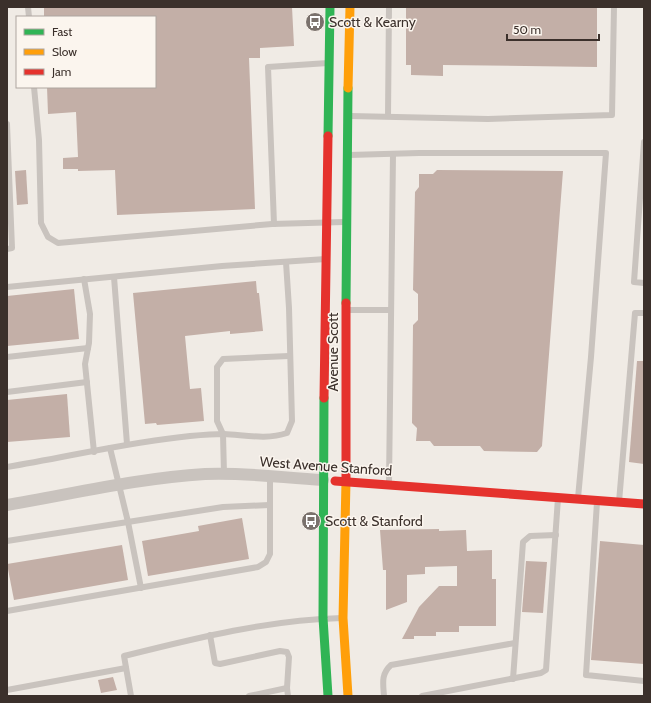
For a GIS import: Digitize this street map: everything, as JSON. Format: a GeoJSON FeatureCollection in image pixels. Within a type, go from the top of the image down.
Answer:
{"type":"FeatureCollection","features":[{"type":"Feature","properties":{"kind":"main road","name":"Avenue Scott"},"geometry":{"type":"LineString","coordinates":[[328,696],[323,618],[323,480],[330,7]]}},
{"type":"Feature","properties":{"kind":"main road","name":"Avenue Scott"},"geometry":{"type":"LineString","coordinates":[[348,696],[343,618],[346,482],[346,222],[350,7]]}},
{"type":"Feature","properties":{"kind":"main road","name":"West Avenue Stanford"},"geometry":{"type":"LineString","coordinates":[[323,480],[644,504]]}},
{"type":"Feature","properties":{"kind":"street","name":"West Avenue Stanford"},"geometry":{"type":"LineString","coordinates":[[7,505],[119,485],[204,474],[270,476],[323,480]]}},
{"type":"Feature","properties":{"kind":"lane"},"geometry":{"type":"LineString","coordinates":[[388,116],[389,7]]}},
{"type":"Feature","properties":{"kind":"lane"},"geometry":{"type":"LineString","coordinates":[[348,116],[488,119],[612,115],[614,7]]}},
{"type":"Feature","properties":{"kind":"lane"},"geometry":{"type":"LineString","coordinates":[[274,224],[268,67],[329,63]]}},
{"type":"Feature","properties":{"kind":"lane"},"geometry":{"type":"LineString","coordinates":[[34,88],[40,140],[41,223],[48,238],[58,243],[274,224],[327,221],[346,222]]}},
{"type":"Feature","properties":{"kind":"lane"},"geometry":{"type":"LineString","coordinates":[[7,124],[12,248],[7,249]]}},
{"type":"Feature","properties":{"kind":"lane"},"geometry":{"type":"LineString","coordinates":[[644,142],[634,282],[644,283]]}},
{"type":"Feature","properties":{"kind":"lane"},"geometry":{"type":"LineString","coordinates":[[348,155],[606,153],[592,357],[578,499]]}},
{"type":"Feature","properties":{"kind":"lane"},"geometry":{"type":"LineString","coordinates":[[389,485],[393,154]]}},
{"type":"Feature","properties":{"kind":"lane"},"geometry":{"type":"LineString","coordinates":[[7,287],[327,259]]}},
{"type":"Feature","properties":{"kind":"lane"},"geometry":{"type":"LineString","coordinates":[[7,467],[94,452],[127,444],[191,436],[222,434],[277,437],[287,433],[292,421],[289,356],[289,308],[286,262]]}},
{"type":"Feature","properties":{"kind":"lane"},"geometry":{"type":"LineString","coordinates":[[114,277],[127,444]]}},
{"type":"Feature","properties":{"kind":"lane"},"geometry":{"type":"LineString","coordinates":[[84,280],[90,314],[88,348],[85,364],[94,452]]}},
{"type":"Feature","properties":{"kind":"lane"},"geometry":{"type":"LineString","coordinates":[[347,310],[391,310]]}},
{"type":"Feature","properties":{"kind":"lane"},"geometry":{"type":"LineString","coordinates":[[619,502],[636,313],[644,313]]}},
{"type":"Feature","properties":{"kind":"lane"},"geometry":{"type":"LineString","coordinates":[[7,357],[88,348]]}},
{"type":"Feature","properties":{"kind":"lane"},"geometry":{"type":"LineString","coordinates":[[224,474],[222,434],[218,421],[217,367],[223,359],[289,356]]}},
{"type":"Feature","properties":{"kind":"lane"},"geometry":{"type":"LineString","coordinates":[[7,392],[87,382]]}},
{"type":"Feature","properties":{"kind":"lane"},"geometry":{"type":"LineString","coordinates":[[110,448],[128,522],[141,588]]}},
{"type":"Feature","properties":{"kind":"lane"},"geometry":{"type":"LineString","coordinates":[[7,611],[258,567],[266,562],[270,554],[270,476]]}},
{"type":"Feature","properties":{"kind":"lane"},"geometry":{"type":"LineString","coordinates":[[422,696],[541,673],[546,670],[558,498]]}},
{"type":"Feature","properties":{"kind":"lane"},"geometry":{"type":"LineString","coordinates":[[597,501],[586,675],[644,681]]}},
{"type":"Feature","properties":{"kind":"lane"},"geometry":{"type":"LineString","coordinates":[[7,541],[223,507],[269,505]]}},
{"type":"Feature","properties":{"kind":"lane"},"geometry":{"type":"LineString","coordinates":[[513,678],[523,542],[530,536],[556,535]]}},
{"type":"Feature","properties":{"kind":"lane"},"geometry":{"type":"LineString","coordinates":[[130,696],[124,656],[210,635],[282,622],[323,618],[343,618]]}},
{"type":"Feature","properties":{"kind":"lane"},"geometry":{"type":"LineString","coordinates":[[210,635],[215,663],[220,664],[280,651],[287,652],[289,657],[286,688],[288,696]]}},
{"type":"Feature","properties":{"kind":"lane"},"geometry":{"type":"LineString","coordinates":[[384,696],[382,679],[385,670],[391,665],[515,643]]}},
{"type":"Feature","properties":{"kind":"lane"},"geometry":{"type":"LineString","coordinates":[[7,690],[126,668]]}},
{"type":"Feature","properties":{"kind":"lane"},"geometry":{"type":"LineString","coordinates":[[249,696],[286,688]]}},
{"type":"Feature","properties":{"kind":"building"},"geometry":{"type":"Polygon","coordinates":[[[44,7],[292,7],[294,46],[260,48],[260,58],[249,58],[255,209],[117,215],[115,170],[78,171],[78,169],[63,169],[63,158],[78,157],[76,112],[48,114],[47,88],[156,88],[156,16],[44,16],[44,7]]]}},
{"type":"Feature","properties":{"kind":"building"},"geometry":{"type":"Polygon","coordinates":[[[406,7],[597,7],[597,67],[443,65],[443,76],[411,75],[411,65],[406,65],[406,7]]]}},
{"type":"Feature","properties":{"kind":"building"},"geometry":{"type":"Polygon","coordinates":[[[26,170],[28,204],[17,205],[15,171],[26,170]]]}},
{"type":"Feature","properties":{"kind":"building"},"geometry":{"type":"Polygon","coordinates":[[[437,170],[563,171],[542,446],[537,452],[484,451],[480,446],[434,446],[430,441],[416,441],[417,428],[412,423],[413,325],[418,320],[418,294],[413,290],[415,192],[419,187],[419,174],[433,174],[437,170]]]}},
{"type":"Feature","properties":{"kind":"building"},"geometry":{"type":"Polygon","coordinates":[[[256,281],[257,293],[259,293],[263,331],[230,334],[230,331],[185,336],[190,389],[201,388],[204,421],[157,425],[156,423],[145,424],[133,293],[256,281]]]}},
{"type":"Feature","properties":{"kind":"building"},"geometry":{"type":"Polygon","coordinates":[[[74,289],[79,339],[7,346],[7,296],[74,289]]]}},
{"type":"Feature","properties":{"kind":"building"},"geometry":{"type":"Polygon","coordinates":[[[637,361],[644,361],[644,464],[629,462],[637,361]]]}},
{"type":"Feature","properties":{"kind":"building"},"geometry":{"type":"Polygon","coordinates":[[[67,394],[70,437],[7,442],[7,400],[67,394]]]}},
{"type":"Feature","properties":{"kind":"building"},"geometry":{"type":"Polygon","coordinates":[[[242,518],[249,559],[148,576],[142,541],[199,531],[198,526],[242,518]]]}},
{"type":"Feature","properties":{"kind":"building"},"geometry":{"type":"Polygon","coordinates":[[[439,529],[439,531],[466,530],[467,551],[492,550],[492,579],[496,579],[496,626],[459,626],[459,632],[436,632],[436,636],[414,636],[414,639],[402,639],[419,607],[439,586],[457,586],[457,566],[425,567],[425,574],[407,575],[407,602],[386,610],[386,570],[383,570],[380,530],[439,529]]]}},
{"type":"Feature","properties":{"kind":"building"},"geometry":{"type":"Polygon","coordinates":[[[600,541],[644,545],[644,664],[591,660],[600,541]]]}},
{"type":"Feature","properties":{"kind":"building"},"geometry":{"type":"Polygon","coordinates":[[[122,545],[128,580],[14,600],[7,564],[122,545]]]}},
{"type":"Feature","properties":{"kind":"building"},"geometry":{"type":"Polygon","coordinates":[[[526,561],[547,562],[543,613],[522,612],[526,561]]]}},
{"type":"Feature","properties":{"kind":"building"},"geometry":{"type":"Polygon","coordinates":[[[113,677],[117,690],[101,693],[98,680],[113,677]]]}},
{"type":"Feature","properties":{"kind":"traffic: fast"},"geometry":{"type":"LineString","coordinates":[[328,136],[330,7]]}},
{"type":"Feature","properties":{"kind":"traffic: fast"},"geometry":{"type":"LineString","coordinates":[[346,303],[348,88]]}},
{"type":"Feature","properties":{"kind":"traffic: fast"},"geometry":{"type":"LineString","coordinates":[[324,398],[323,618],[328,696]]}},
{"type":"Feature","properties":{"kind":"traffic: slow"},"geometry":{"type":"LineString","coordinates":[[348,88],[350,7]]}},
{"type":"Feature","properties":{"kind":"traffic: slow"},"geometry":{"type":"LineString","coordinates":[[346,481],[343,618],[348,696]]}},
{"type":"Feature","properties":{"kind":"traffic: jam"},"geometry":{"type":"LineString","coordinates":[[324,398],[328,136]]}},
{"type":"Feature","properties":{"kind":"traffic: jam"},"geometry":{"type":"LineString","coordinates":[[346,303],[346,481]]}},
{"type":"Feature","properties":{"kind":"traffic: jam"},"geometry":{"type":"LineString","coordinates":[[335,481],[644,504]]}},
{"type":"Feature","properties":{"kind":"place","name":"Scott & Kearny"},"geometry":{"type":"Point","coordinates":[315,22]}},
{"type":"Feature","properties":{"kind":"place","name":"Scott & Stanford"},"geometry":{"type":"Point","coordinates":[311,521]}}]}
